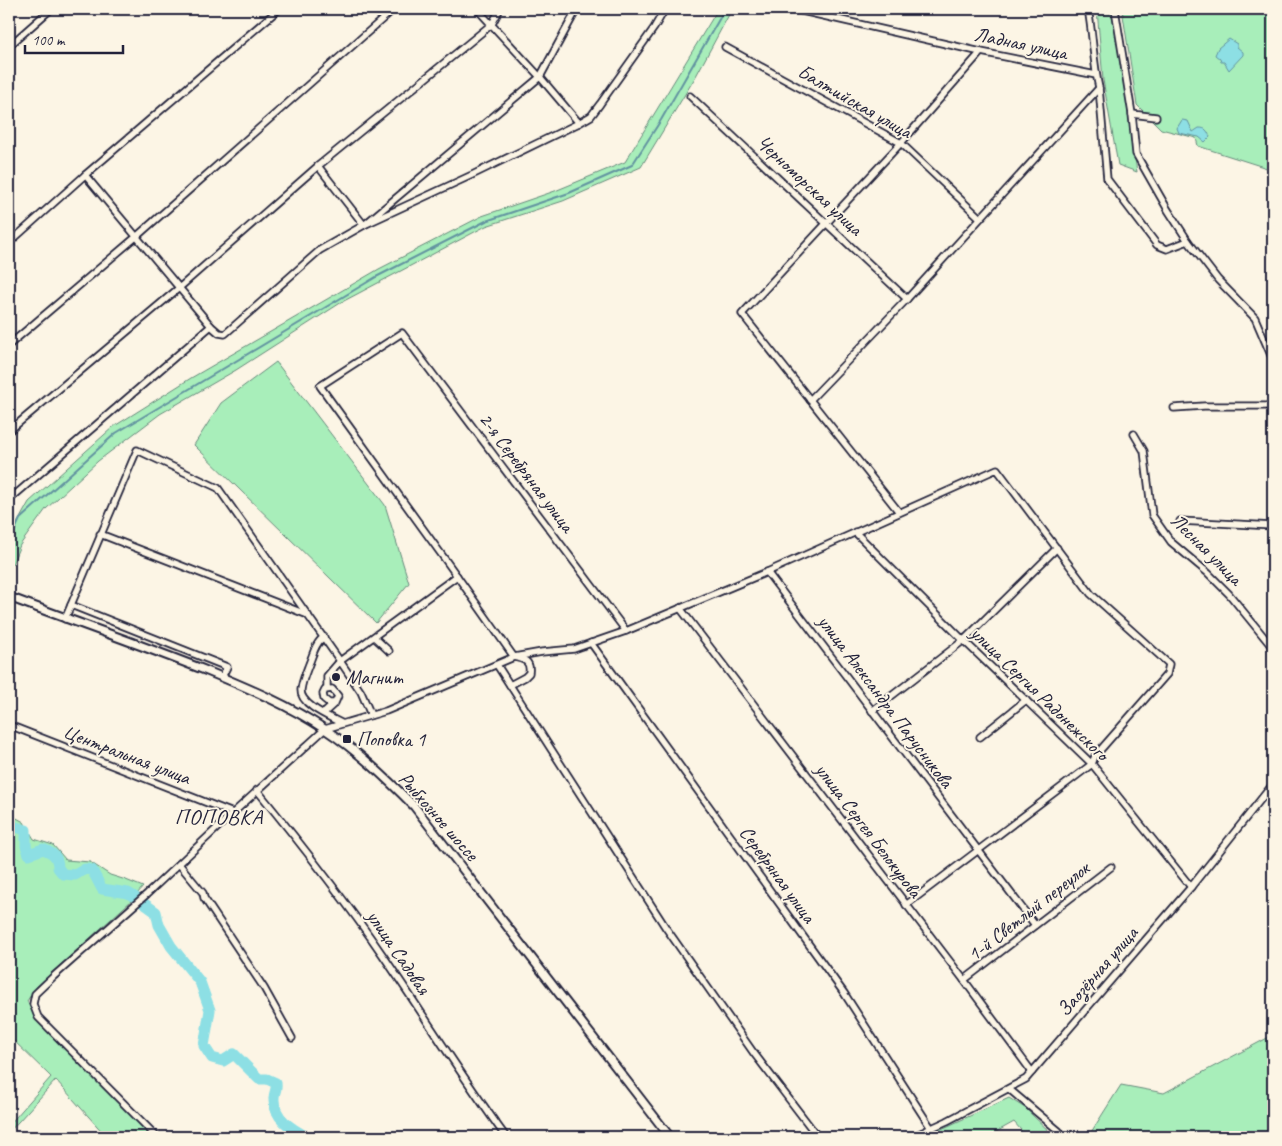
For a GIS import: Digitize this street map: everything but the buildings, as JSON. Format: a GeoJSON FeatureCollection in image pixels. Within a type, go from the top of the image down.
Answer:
{"type":"FeatureCollection","features":[{"type":"Feature","properties":{"kind":"street"},"geometry":{"type":"LineString","coordinates":[[9,46],[51,9]]}},
{"type":"Feature","properties":{"kind":"street"},"geometry":{"type":"LineString","coordinates":[[9,243],[84,175],[279,9]]}},
{"type":"Feature","properties":{"kind":"street"},"geometry":{"type":"LineString","coordinates":[[9,345],[136,238],[394,9]]}},
{"type":"Feature","properties":{"kind":"street"},"geometry":{"type":"LineString","coordinates":[[477,9],[540,77],[579,123]]}},
{"type":"Feature","properties":{"kind":"street"},"geometry":{"type":"LineString","coordinates":[[9,431],[179,288],[318,166],[492,24],[500,9]]}},
{"type":"Feature","properties":{"kind":"street"},"geometry":{"type":"LineString","coordinates":[[364,225],[540,77],[577,9]]}},
{"type":"Feature","properties":{"kind":"street"},"geometry":{"type":"LineString","coordinates":[[84,175],[218,333],[225,334],[320,250],[364,225],[472,176],[591,116],[654,28],[665,9]]}},
{"type":"Feature","properties":{"kind":"street","name":"Ладная улица"},"geometry":{"type":"LineString","coordinates":[[793,9],[981,52],[1096,75]]}},
{"type":"Feature","properties":{"kind":"street"},"geometry":{"type":"LineString","coordinates":[[1088,9],[1099,88],[1107,179],[1157,245],[1167,249],[1188,241]]}},
{"type":"Feature","properties":{"kind":"street"},"geometry":{"type":"LineString","coordinates":[[1115,9],[1132,114],[1136,154],[1188,241],[1218,280],[1255,318],[1273,360]]}},
{"type":"Feature","properties":{"kind":"street","name":"Балтийская улица"},"geometry":{"type":"LineString","coordinates":[[726,47],[902,143],[980,218]]}},
{"type":"Feature","properties":{"kind":"street"},"geometry":{"type":"LineString","coordinates":[[899,512],[742,314],[902,143],[981,52]]}},
{"type":"Feature","properties":{"kind":"street"},"geometry":{"type":"LineString","coordinates":[[810,400],[907,299],[1099,88]]}},
{"type":"Feature","properties":{"kind":"street","name":"Черноморская улица"},"geometry":{"type":"LineString","coordinates":[[690,96],[907,299]]}},
{"type":"Feature","properties":{"kind":"street"},"geometry":{"type":"LineString","coordinates":[[1132,114],[1156,117]]}},
{"type":"Feature","properties":{"kind":"street"},"geometry":{"type":"LineString","coordinates":[[318,166],[364,225]]}},
{"type":"Feature","properties":{"kind":"street"},"geometry":{"type":"LineString","coordinates":[[9,500],[212,326]]}},
{"type":"Feature","properties":{"kind":"street","name":"2-я Серебряная улица"},"geometry":{"type":"LineString","coordinates":[[457,576],[320,386],[402,333],[626,631]]}},
{"type":"Feature","properties":{"kind":"street"},"geometry":{"type":"LineString","coordinates":[[1174,408],[1273,406]]}},
{"type":"Feature","properties":{"kind":"street","name":"Лесная улица"},"geometry":{"type":"LineString","coordinates":[[1134,434],[1144,451],[1152,515],[1171,542],[1208,573],[1229,594],[1273,648]]}},
{"type":"Feature","properties":{"kind":"street"},"geometry":{"type":"LineString","coordinates":[[65,619],[137,450],[218,488],[362,692],[371,715]]}},
{"type":"Feature","properties":{"kind":"street"},"geometry":{"type":"LineString","coordinates":[[157,1137],[38,1017],[33,1004],[35,994],[147,894],[232,813],[325,729],[386,711],[514,657],[574,649],[626,631],[767,572],[997,469],[1091,594],[1169,664],[1167,674],[1095,756],[1092,764],[980,851],[906,905]]}},
{"type":"Feature","properties":{"kind":"street"},"geometry":{"type":"LineString","coordinates":[[1180,521],[1273,526]]}},
{"type":"Feature","properties":{"kind":"street","name":"улица Сергия Радонежского"},"geometry":{"type":"LineString","coordinates":[[855,532],[1092,764],[1191,887]]}},
{"type":"Feature","properties":{"kind":"street"},"geometry":{"type":"LineString","coordinates":[[100,534],[308,616]]}},
{"type":"Feature","properties":{"kind":"street"},"geometry":{"type":"LineString","coordinates":[[872,711],[964,640],[1057,548]]}},
{"type":"Feature","properties":{"kind":"street","name":"улица Александра Парусникова"},"geometry":{"type":"LineString","coordinates":[[767,572],[980,851]]}},
{"type":"Feature","properties":{"kind":"street"},"geometry":{"type":"LineString","coordinates":[[335,703],[329,703],[324,699],[323,694],[328,689],[328,676],[340,661],[457,576],[514,657],[528,662],[529,673],[510,685]]}},
{"type":"Feature","properties":{"kind":"street","name":"Рыбхозное шоссе"},"geometry":{"type":"LineString","coordinates":[[9,598],[222,677],[284,705],[342,741],[392,784],[414,806],[670,1137]]}},
{"type":"Feature","properties":{"kind":"street"},"geometry":{"type":"LineString","coordinates":[[71,605],[226,667],[222,677]]}},
{"type":"Feature","properties":{"kind":"street","name":"улица Сергея Белокурова"},"geometry":{"type":"LineString","coordinates":[[680,608],[1032,1072]]}},
{"type":"Feature","properties":{"kind":"street"},"geometry":{"type":"LineString","coordinates":[[374,637],[389,651]]}},
{"type":"Feature","properties":{"kind":"street"},"geometry":{"type":"LineString","coordinates":[[324,638],[317,643],[301,692],[307,704],[341,723]]}},
{"type":"Feature","properties":{"kind":"street","name":"Серебряная улица"},"geometry":{"type":"LineString","coordinates":[[592,643],[844,993],[931,1128]]}},
{"type":"Feature","properties":{"kind":"street"},"geometry":{"type":"LineString","coordinates":[[497,665],[666,928],[753,1052],[818,1137]]}},
{"type":"Feature","properties":{"kind":"street"},"geometry":{"type":"LineString","coordinates":[[324,713],[337,699],[337,693],[332,689],[328,689]]}},
{"type":"Feature","properties":{"kind":"street"},"geometry":{"type":"LineString","coordinates":[[980,737],[1026,700]]}},
{"type":"Feature","properties":{"kind":"street","name":"Центральная улица"},"geometry":{"type":"LineString","coordinates":[[9,725],[232,813]]}},
{"type":"Feature","properties":{"kind":"street","name":"Заозёрная улица"},"geometry":{"type":"LineString","coordinates":[[912,1137],[1009,1089],[1026,1078],[1191,887],[1273,784]]}},
{"type":"Feature","properties":{"kind":"street","name":"улица Садовая"},"geometry":{"type":"LineString","coordinates":[[257,790],[323,871],[382,955],[473,1093],[506,1137]]}},
{"type":"Feature","properties":{"kind":"street"},"geometry":{"type":"LineString","coordinates":[[980,851],[1035,925]]}},
{"type":"Feature","properties":{"kind":"street"},"geometry":{"type":"LineString","coordinates":[[179,864],[203,893],[204,898],[264,988],[292,1038]]}},
{"type":"Feature","properties":{"kind":"street","name":"1-й Светлый переулок"},"geometry":{"type":"LineString","coordinates":[[964,980],[1111,867]]}},
{"type":"Feature","properties":{"kind":"street"},"geometry":{"type":"LineString","coordinates":[[1009,1089],[1059,1131]]}},
{"type":"Feature","properties":{"kind":"green space"},"geometry":{"type":"Polygon","coordinates":[[[718,9],[732,9],[696,76],[641,167],[563,201],[486,226],[342,302],[236,370],[160,414],[98,461],[46,509],[20,545],[9,572],[9,538],[29,502],[113,427],[191,378],[379,269],[482,216],[555,191],[625,162],[718,9]]]}},
{"type":"Feature","properties":{"kind":"green space"},"geometry":{"type":"Polygon","coordinates":[[[1097,9],[1113,9],[1137,172],[1118,165],[1103,80],[1097,9]]]}},
{"type":"Feature","properties":{"kind":"green space"},"geometry":{"type":"Polygon","coordinates":[[[1122,9],[1273,9],[1273,170],[1198,146],[1196,138],[1161,129],[1137,105],[1122,9]]]}},
{"type":"Feature","properties":{"kind":"green space"},"geometry":{"type":"Polygon","coordinates":[[[276,362],[385,505],[409,583],[376,623],[194,445],[221,403],[276,362]]]}},
{"type":"Feature","properties":{"kind":"green space"},"geometry":{"type":"Polygon","coordinates":[[[9,814],[24,822],[34,839],[53,845],[66,860],[90,862],[110,875],[143,887],[131,901],[37,986],[27,1001],[41,1024],[154,1137],[102,1137],[105,1135],[56,1080],[9,1132],[9,1125],[51,1077],[9,1036],[9,814]]]}},
{"type":"Feature","properties":{"kind":"green space"},"geometry":{"type":"Polygon","coordinates":[[[1273,1035],[1273,1137],[1088,1137],[1121,1085],[1164,1093],[1273,1035]]]}},
{"type":"Feature","properties":{"kind":"green space"},"geometry":{"type":"Polygon","coordinates":[[[1009,1098],[1025,1108],[1055,1137],[1027,1137],[1014,1122],[987,1137],[924,1137],[1009,1098]]]}},
{"type":"Feature","properties":{"kind":"water"},"geometry":{"type":"Polygon","coordinates":[[[1229,39],[1237,44],[1243,55],[1229,70],[1224,62],[1221,62],[1215,55],[1218,48],[1229,39]]]}},
{"type":"Feature","properties":{"kind":"water"},"geometry":{"type":"Polygon","coordinates":[[[1182,120],[1188,121],[1193,132],[1203,128],[1210,137],[1205,142],[1199,137],[1179,133],[1177,128],[1182,120]]]}},
{"type":"Feature","properties":{"kind":"waterway"},"geometry":{"type":"LineString","coordinates":[[9,543],[20,519],[116,433],[376,277],[486,221],[569,193],[632,165],[661,120],[725,9]]}},
{"type":"Feature","properties":{"kind":"waterway"},"geometry":{"type":"LineString","coordinates":[[9,825],[26,830],[26,846],[29,854],[43,849],[50,852],[56,858],[58,868],[63,874],[75,875],[85,869],[92,870],[102,889],[128,893],[136,898]]}},
{"type":"Feature","properties":{"kind":"waterway"},"geometry":{"type":"LineString","coordinates":[[142,902],[156,912],[159,925],[171,946],[200,982],[210,1010],[204,1046],[212,1058],[223,1061],[234,1054],[259,1079],[267,1079],[276,1083],[274,1098],[280,1117],[284,1122],[307,1137]]}},
{"type":"Feature","properties":{"kind":"place","name":"Магнит"},"geometry":{"type":"Point","coordinates":[336,677]}},
{"type":"Feature","properties":{"kind":"place","name":"Поповка 1"},"geometry":{"type":"Point","coordinates":[347,739]}},
{"type":"Feature","properties":{"kind":"district","name":"ПОПОВКА"},"geometry":{"type":"Point","coordinates":[219,816]}}]}
